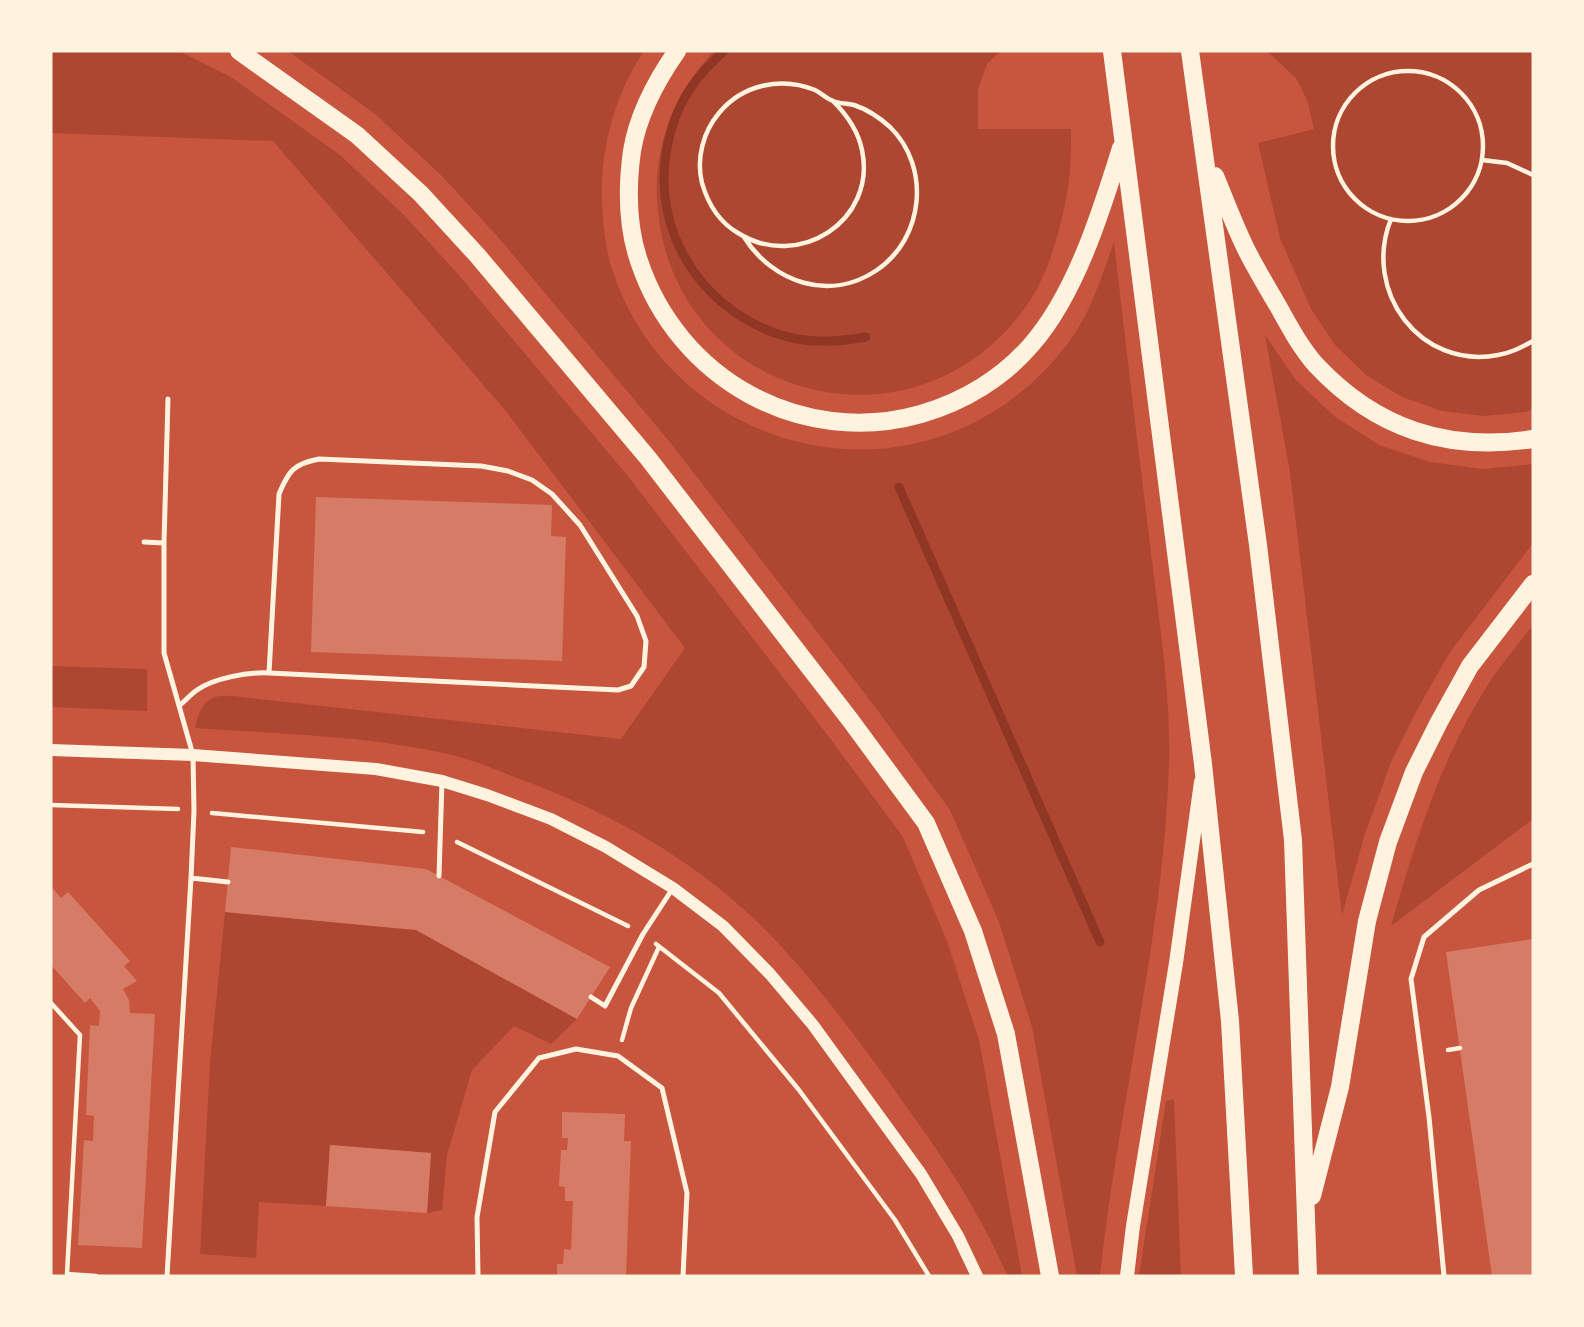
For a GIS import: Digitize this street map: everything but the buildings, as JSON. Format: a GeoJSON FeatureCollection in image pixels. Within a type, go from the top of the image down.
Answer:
{"type":"FeatureCollection","features":[{"type":"Feature","properties":{"kind":"main road"},"geometry":{"type":"LineString","coordinates":[[239,51],[357,135],[421,194],[477,255],[648,457],[926,823],[973,932],[1006,1034],[1050,1276]]}},
{"type":"Feature","properties":{"kind":"main road"},"geometry":{"type":"LineString","coordinates":[[677,51],[658,78],[632,149],[630,223],[638,260],[665,317],[696,356],[725,380],[757,399],[792,413],[828,421],[866,423],[903,419],[939,408],[973,393],[1004,371],[1031,345],[1054,315],[1071,282],[1100,215],[1123,137]]}},
{"type":"Feature","properties":{"kind":"main road"},"geometry":{"type":"LineString","coordinates":[[1112,51],[1203,764],[1230,1021],[1244,1276]]}},
{"type":"Feature","properties":{"kind":"main road"},"geometry":{"type":"LineString","coordinates":[[1190,51],[1258,545],[1293,840],[1308,1276]]}},
{"type":"Feature","properties":{"kind":"main road"},"geometry":{"type":"LineString","coordinates":[[1204,147],[1248,253],[1287,323],[1314,363],[1349,396],[1390,422],[1436,438],[1484,444],[1533,439]]}},
{"type":"Feature","properties":{"kind":"main road"},"geometry":{"type":"LineString","coordinates":[[1306,1217],[1340,1087],[1367,921],[1388,842],[1414,772],[1470,666],[1533,583]]}},
{"type":"Feature","properties":{"kind":"main road"},"geometry":{"type":"LineString","coordinates":[[1127,1276],[1176,963],[1203,764]]}},
{"type":"Feature","properties":{"kind":"street"},"geometry":{"type":"LineString","coordinates":[[51,750],[193,755],[376,769],[442,781],[487,795],[551,819],[606,847],[673,888],[723,926],[770,974],[813,1025],[921,1174],[958,1236],[977,1276]]}},
{"type":"Feature","properties":{"kind":"lane"},"geometry":{"type":"LineString","coordinates":[[167,1276],[194,811],[193,755],[164,653],[168,399]]}},
{"type":"Feature","properties":{"kind":"lane"},"geometry":{"type":"LineString","coordinates":[[180,705],[199,688],[230,677],[268,673],[618,690],[631,686],[644,667],[646,642],[637,616],[580,525],[552,494],[532,480],[508,471],[481,466],[319,459],[302,463],[286,476],[279,494],[268,673]]}},
{"type":"Feature","properties":{"kind":"lane"},"geometry":{"type":"LineString","coordinates":[[144,542],[164,543]]}},
{"type":"Feature","properties":{"kind":"lane"},"geometry":{"type":"LineString","coordinates":[[439,876],[442,781]]}},
{"type":"Feature","properties":{"kind":"lane"},"geometry":{"type":"LineString","coordinates":[[1444,1276],[1429,1117],[1411,979],[1424,937],[1479,890],[1533,864]]}},
{"type":"Feature","properties":{"kind":"lane"},"geometry":{"type":"LineString","coordinates":[[191,878],[228,882]]}},
{"type":"Feature","properties":{"kind":"lane"},"geometry":{"type":"LineString","coordinates":[[591,997],[605,1006],[643,934],[673,888]]}},
{"type":"Feature","properties":{"kind":"lane"},"geometry":{"type":"LineString","coordinates":[[478,1276],[477,1217],[495,1112],[539,1059],[576,1049],[618,1056],[662,1088],[687,1193],[683,1276]]}},
{"type":"Feature","properties":{"kind":"path"},"geometry":{"type":"LineString","coordinates":[[1391,73],[1427,73],[1458,90],[1470,104],[1483,138],[1482,160],[1470,189],[1443,213],[1426,219],[1391,219],[1373,213],[1346,189],[1334,155],[1334,137],[1338,119],[1347,103],[1374,79],[1391,73]]}},
{"type":"Feature","properties":{"kind":"path"},"geometry":{"type":"LineString","coordinates":[[778,83],[816,91],[833,101],[847,115],[857,132],[863,151],[862,181],[852,208],[839,224],[824,236],[805,244],[766,246],[731,229],[717,215],[707,198],[701,179],[700,159],[704,140],[712,122],[724,106],[758,86],[778,83]]}},
{"type":"Feature","properties":{"kind":"path"},"geometry":{"type":"LineString","coordinates":[[744,237],[762,260],[778,273],[797,282],[817,286],[858,280],[892,257],[905,241],[913,222],[917,181],[903,142],[873,114],[854,105],[833,101]]}},
{"type":"Feature","properties":{"kind":"path"},"geometry":{"type":"LineString","coordinates":[[1482,160],[1507,163],[1533,175]]}},
{"type":"Feature","properties":{"kind":"path"},"geometry":{"type":"LineString","coordinates":[[1391,219],[1382,254],[1384,276],[1395,306],[1416,332],[1434,345],[1454,353],[1476,357],[1498,355],[1519,349],[1533,341]]}},
{"type":"Feature","properties":{"kind":"path"},"geometry":{"type":"LineString","coordinates":[[51,805],[183,809],[440,833],[643,934],[719,993],[790,1080],[895,1220],[929,1276]]}},
{"type":"Feature","properties":{"kind":"path"},"geometry":{"type":"LineString","coordinates":[[618,1056],[631,1008],[660,947]]}},
{"type":"Feature","properties":{"kind":"path"},"geometry":{"type":"LineString","coordinates":[[51,1003],[80,1035],[67,1274],[96,1276]]}},
{"type":"Feature","properties":{"kind":"path"},"geometry":{"type":"LineString","coordinates":[[1448,1050],[1460,1048]]}},
{"type":"Feature","properties":{"kind":"shaded area"},"geometry":{"type":"Polygon","coordinates":[[[51,51],[179,51],[231,77],[340,155],[403,214],[457,273],[627,475],[903,837],[947,941],[979,1040],[1022,1276],[1008,1276],[986,1230],[948,1166],[816,986],[780,944],[740,906],[662,848],[577,802],[456,756],[353,739],[195,728],[204,705],[217,697],[226,696],[621,739],[685,648],[505,410],[273,141],[51,133],[51,51]]]}},
{"type":"Feature","properties":{"kind":"shaded area"},"geometry":{"type":"Polygon","coordinates":[[[288,51],[644,51],[617,104],[604,162],[603,218],[612,269],[635,321],[667,365],[708,400],[754,427],[805,444],[859,450],[913,444],[967,426],[999,408],[1028,386],[1055,360],[1077,330],[1093,298],[1114,242],[1164,657],[1169,763],[1159,892],[1100,1276],[1077,1276],[1032,1027],[999,922],[950,810],[873,704],[669,441],[498,237],[441,175],[375,114],[288,51]]]}},
{"type":"Feature","properties":{"kind":"shaded area"},"geometry":{"type":"Polygon","coordinates":[[[714,51],[1000,51],[987,64],[978,89],[978,129],[1071,129],[1070,172],[1065,204],[1051,257],[1029,302],[981,353],[925,384],[865,395],[805,387],[750,363],[704,323],[671,268],[657,199],[657,178],[664,139],[678,101],[714,51]]]}},
{"type":"Feature","properties":{"kind":"shaded area"},"geometry":{"type":"Polygon","coordinates":[[[1267,51],[1533,51],[1533,410],[1484,416],[1442,411],[1402,397],[1366,375],[1335,345],[1311,309],[1280,238],[1258,143],[1314,129],[1307,100],[1296,78],[1267,51]]]}},
{"type":"Feature","properties":{"kind":"shaded area"},"geometry":{"type":"Polygon","coordinates":[[[1265,335],[1295,379],[1334,416],[1379,445],[1430,462],[1483,469],[1533,464],[1533,543],[1450,652],[1417,710],[1391,762],[1365,834],[1342,915],[1290,472],[1265,335]]]}},
{"type":"Feature","properties":{"kind":"shaded area"},"geometry":{"type":"Polygon","coordinates":[[[1533,625],[1533,819],[1391,926],[1420,830],[1458,739],[1491,680],[1533,625]]]}},
{"type":"Feature","properties":{"kind":"shaded area"},"geometry":{"type":"Polygon","coordinates":[[[51,666],[147,669],[147,711],[51,707],[51,666]]]}},
{"type":"Feature","properties":{"kind":"shaded area"},"geometry":{"type":"Polygon","coordinates":[[[225,912],[416,930],[577,1019],[551,1044],[514,1026],[472,1070],[447,1155],[442,1210],[427,1213],[431,1153],[330,1145],[326,1206],[259,1202],[256,1258],[200,1254],[210,1063],[225,912]]]}},
{"type":"Feature","properties":{"kind":"shaded area"},"geometry":{"type":"Polygon","coordinates":[[[1174,1099],[1181,1276],[1139,1276],[1166,1101],[1174,1099]]]}},
{"type":"Feature","properties":{"kind":"waterway"},"geometry":{"type":"LineString","coordinates":[[724,51],[703,72],[685,96],[668,144],[664,181],[667,210],[687,261],[703,284],[723,303],[745,319],[770,331],[814,341],[866,337]]}},
{"type":"Feature","properties":{"kind":"waterway"},"geometry":{"type":"LineString","coordinates":[[899,487],[1100,942]]}}]}
